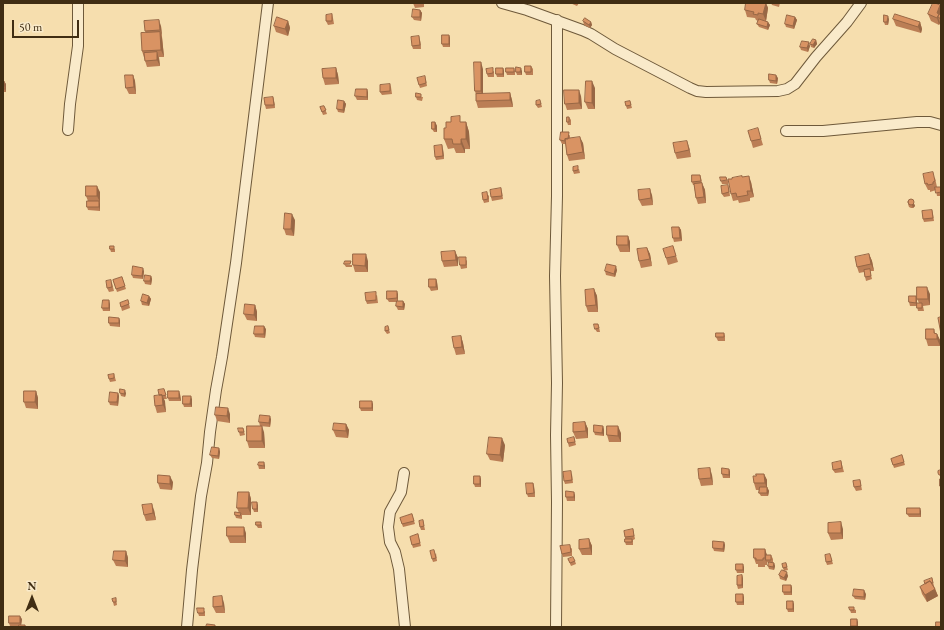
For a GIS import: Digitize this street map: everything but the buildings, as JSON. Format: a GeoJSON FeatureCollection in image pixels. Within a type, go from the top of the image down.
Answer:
{"type":"FeatureCollection","features":[{"type":"Feature","properties":{"kind":"street"},"geometry":{"type":"LineString","coordinates":[[68,130],[78,46],[78,3]]}},
{"type":"Feature","properties":{"kind":"street"},"geometry":{"type":"LineString","coordinates":[[187,627],[201,496],[235,270],[268,3]]}},
{"type":"Feature","properties":{"kind":"street"},"geometry":{"type":"LineString","coordinates":[[502,3],[557,20],[591,34],[615,49],[655,70],[690,88],[702,92],[787,90],[795,84],[816,56],[861,3]]}},
{"type":"Feature","properties":{"kind":"street"},"geometry":{"type":"LineString","coordinates":[[556,627],[556,429],[558,383],[555,276],[557,196],[557,20]]}},
{"type":"Feature","properties":{"kind":"street"},"geometry":{"type":"LineString","coordinates":[[786,131],[823,131],[917,122],[930,122],[941,125]]}},
{"type":"Feature","properties":{"kind":"street"},"geometry":{"type":"LineString","coordinates":[[404,473],[401,492],[390,512],[388,527],[390,542],[395,552],[399,569],[405,627]]}}]}
